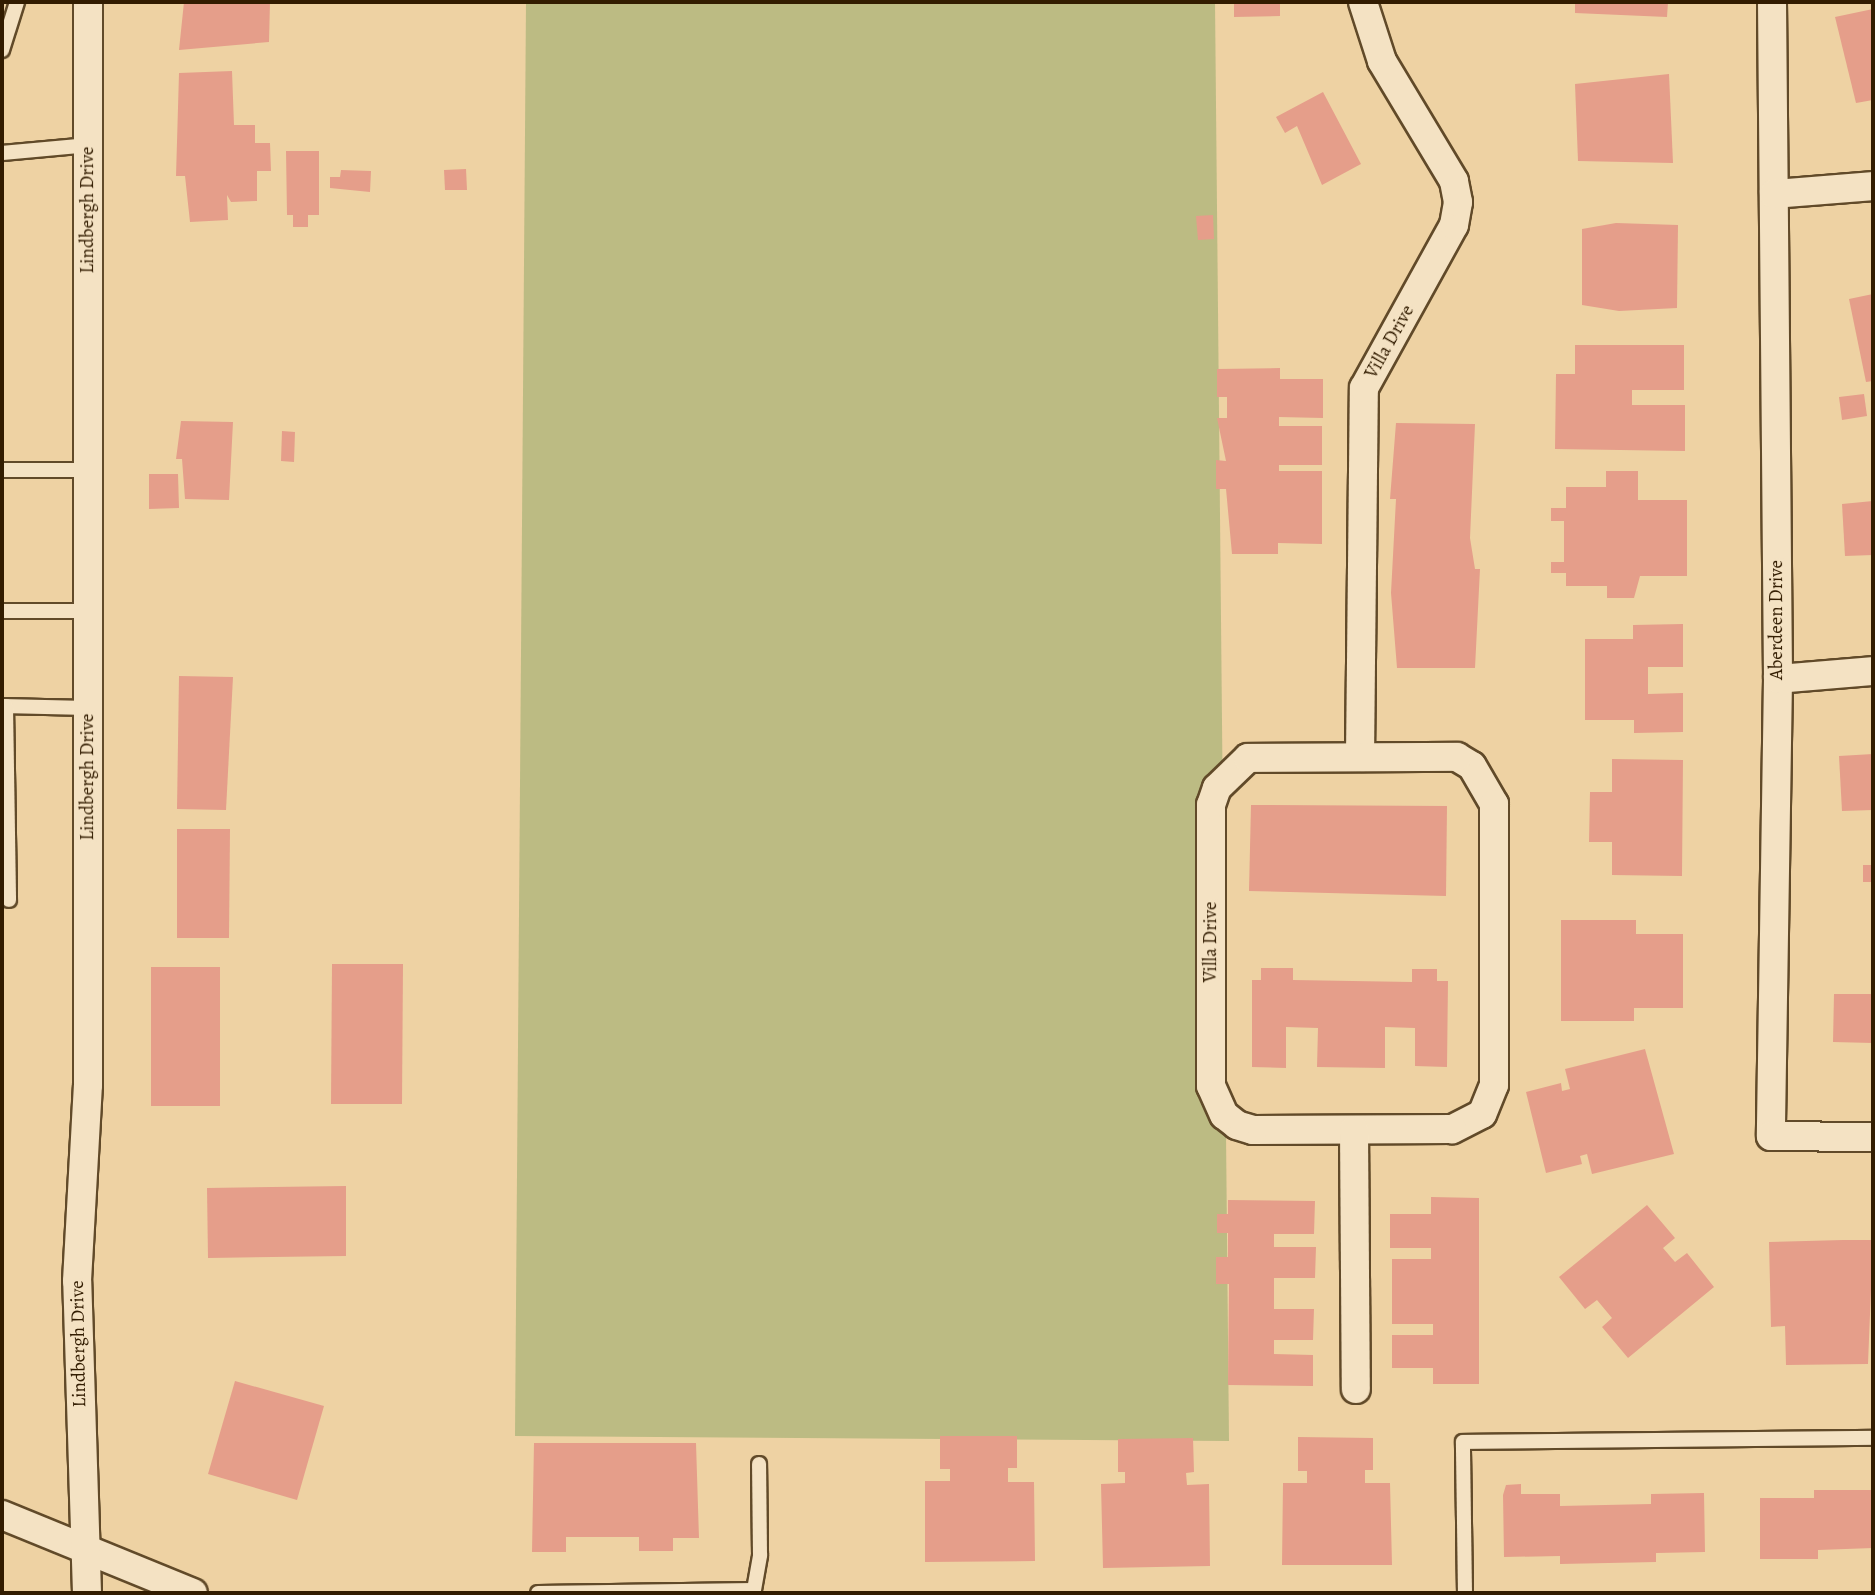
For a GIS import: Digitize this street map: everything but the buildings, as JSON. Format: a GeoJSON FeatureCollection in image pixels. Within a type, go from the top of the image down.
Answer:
{"type":"FeatureCollection","features":[{"type":"Feature","properties":{"kind":"street","name":"Lindbergh Drive"},"geometry":{"type":"LineString","coordinates":[[87,1593],[77,1281],[88,1085],[88,2]]}},
{"type":"Feature","properties":{"kind":"street","name":"Villa Drive"},"geometry":{"type":"LineString","coordinates":[[1360,757],[1364,388],[1454,225],[1458,202],[1454,181],[1382,61],[1363,2]]}},
{"type":"Feature","properties":{"kind":"street","name":"Aberdeen Drive"},"geometry":{"type":"LineString","coordinates":[[1772,2],[1777,679],[1771,1136],[1873,1137]]}},
{"type":"Feature","properties":{"kind":"street"},"geometry":{"type":"LineString","coordinates":[[1773,194],[1873,186]]}},
{"type":"Feature","properties":{"kind":"street"},"geometry":{"type":"LineString","coordinates":[[1777,679],[1873,671]]}},
{"type":"Feature","properties":{"kind":"street","name":"Villa Drive"},"geometry":{"type":"LineString","coordinates":[[1457,757],[1487,786],[1494,804],[1494,1085],[1482,1114],[1452,1129],[1354,1130],[1253,1130],[1224,1115],[1214,1100],[1211,805],[1233,766],[1248,758],[1457,757]]}},
{"type":"Feature","properties":{"kind":"street"},"geometry":{"type":"LineString","coordinates":[[1354,1130],[1356,1390]]}},
{"type":"Feature","properties":{"kind":"street"},"geometry":{"type":"LineString","coordinates":[[2,1516],[84,1552],[193,1593]]}},
{"type":"Feature","properties":{"kind":"lane"},"geometry":{"type":"LineString","coordinates":[[2,50],[17,2]]}},
{"type":"Feature","properties":{"kind":"lane"},"geometry":{"type":"LineString","coordinates":[[2,153],[88,145]]}},
{"type":"Feature","properties":{"kind":"lane"},"geometry":{"type":"LineString","coordinates":[[2,470],[88,470]]}},
{"type":"Feature","properties":{"kind":"lane"},"geometry":{"type":"LineString","coordinates":[[2,611],[88,611]]}},
{"type":"Feature","properties":{"kind":"lane"},"geometry":{"type":"LineString","coordinates":[[9,900],[4,706],[88,708]]}},
{"type":"Feature","properties":{"kind":"lane"},"geometry":{"type":"LineString","coordinates":[[1465,1593],[1463,1443],[1873,1438]]}},
{"type":"Feature","properties":{"kind":"lane"},"geometry":{"type":"LineString","coordinates":[[538,1593],[726,1593],[754,1590],[760,1555],[759,1464]]}},
{"type":"Feature","properties":{"kind":"shaded area"},"geometry":{"type":"Polygon","coordinates":[[[526,2],[1215,2],[1229,1441],[515,1436],[526,2]]]}}]}
